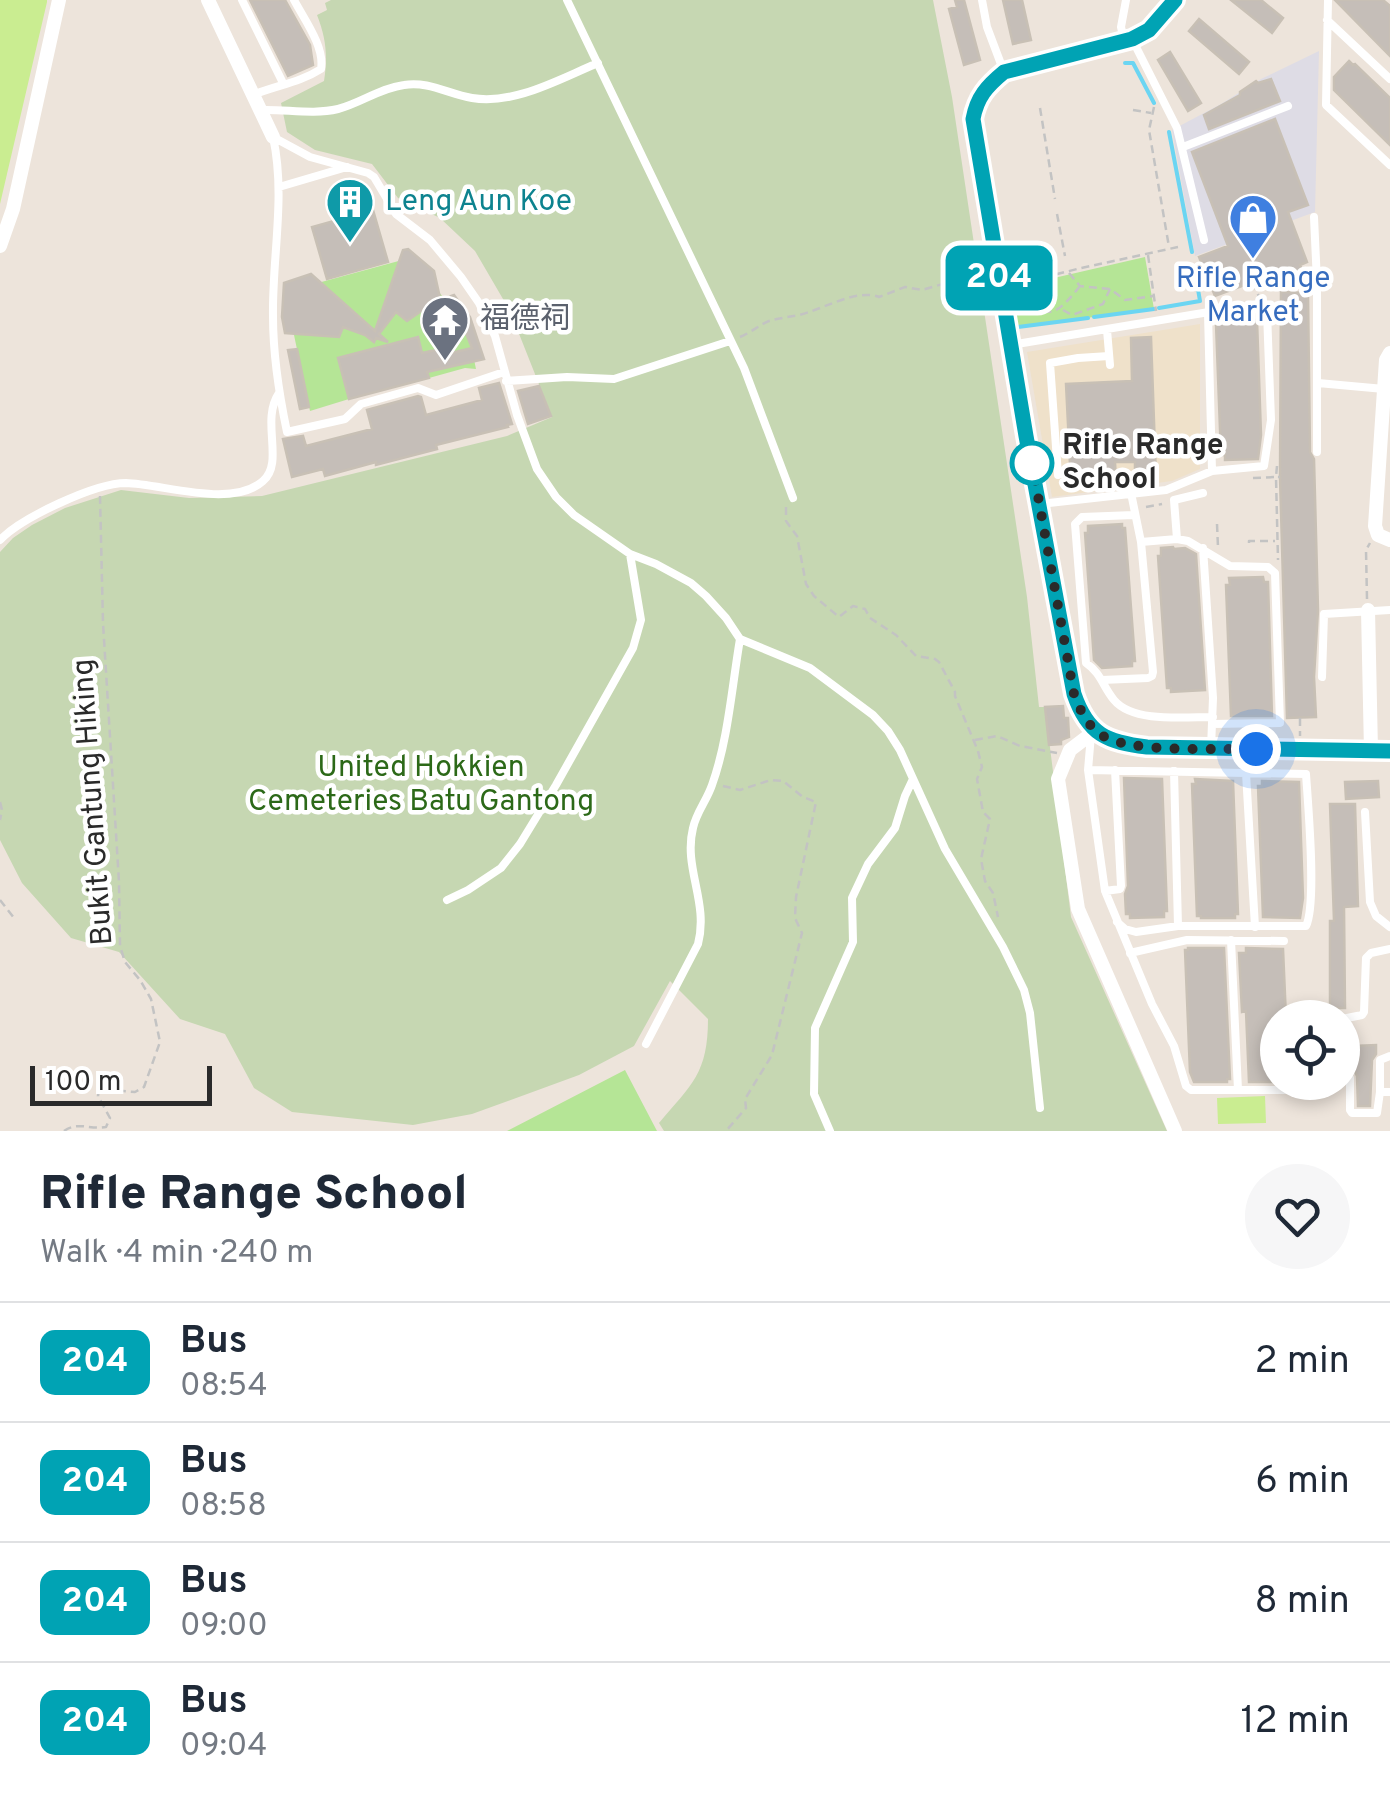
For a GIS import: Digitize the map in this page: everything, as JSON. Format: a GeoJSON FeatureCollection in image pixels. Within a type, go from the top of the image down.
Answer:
{"type":"FeatureCollection","features":[{"type":"Feature","properties":{"kind":"street"},"geometry":{"type":"LineString","coordinates":[[0,246],[13,210],[59,0]]}},
{"type":"Feature","properties":{"kind":"street"},"geometry":{"type":"LineString","coordinates":[[208,0],[273,137]]}},
{"type":"Feature","properties":{"kind":"street"},"geometry":{"type":"LineString","coordinates":[[1176,0],[1149,30],[1128,40],[1004,72],[978,99],[973,119],[1078,704],[1093,733],[1123,744],[1381,751],[1368,610]]}},
{"type":"Feature","properties":{"kind":"street"},"geometry":{"type":"LineString","coordinates":[[1384,537],[1375,526],[1386,360],[1390,353]]}},
{"type":"Feature","properties":{"kind":"street"},"geometry":{"type":"LineString","coordinates":[[1093,733],[1068,754],[1058,788],[1078,909],[1175,1131]]}},
{"type":"Feature","properties":{"kind":"lane"},"geometry":{"type":"LineString","coordinates":[[242,0],[283,83]]}},
{"type":"Feature","properties":{"kind":"lane"},"geometry":{"type":"LineString","coordinates":[[257,103],[283,83],[291,84],[323,65],[294,0]]}},
{"type":"Feature","properties":{"kind":"lane"},"geometry":{"type":"LineString","coordinates":[[567,0],[758,400],[793,498]]}},
{"type":"Feature","properties":{"kind":"lane"},"geometry":{"type":"LineString","coordinates":[[982,0],[987,27],[1004,72]]}},
{"type":"Feature","properties":{"kind":"lane"},"geometry":{"type":"LineString","coordinates":[[1126,0],[1121,27],[1177,128],[1204,240]]}},
{"type":"Feature","properties":{"kind":"lane"},"geometry":{"type":"LineString","coordinates":[[1328,0],[1326,105],[1390,166]]}},
{"type":"Feature","properties":{"kind":"lane"},"geometry":{"type":"LineString","coordinates":[[1328,20],[1390,79]]}},
{"type":"Feature","properties":{"kind":"lane"},"geometry":{"type":"LineString","coordinates":[[257,103],[286,110],[335,110],[400,85],[422,83],[470,98],[514,97],[598,64]]}},
{"type":"Feature","properties":{"kind":"lane"},"geometry":{"type":"LineString","coordinates":[[1183,148],[1288,106]]}},
{"type":"Feature","properties":{"kind":"lane"},"geometry":{"type":"LineString","coordinates":[[273,137],[310,157],[368,172],[400,220],[430,240],[461,277],[495,336],[537,469],[574,515],[630,554],[691,583],[716,606],[740,639],[810,668],[873,714],[888,731],[945,849],[1004,947],[1024,990],[1040,1108]]}},
{"type":"Feature","properties":{"kind":"lane"},"geometry":{"type":"LineString","coordinates":[[273,137],[279,187],[272,315],[287,432]]}},
{"type":"Feature","properties":{"kind":"lane"},"geometry":{"type":"LineString","coordinates":[[279,187],[348,166]]}},
{"type":"Feature","properties":{"kind":"lane"},"geometry":{"type":"LineString","coordinates":[[1314,217],[1317,452]]}},
{"type":"Feature","properties":{"kind":"lane"},"geometry":{"type":"LineString","coordinates":[[1011,346],[1233,308],[1264,308],[1267,312],[1270,420],[1264,466],[1212,471],[1172,488],[1040,504]]}},
{"type":"Feature","properties":{"kind":"lane"},"geometry":{"type":"LineString","coordinates":[[1208,313],[1212,471]]}},
{"type":"Feature","properties":{"kind":"lane"},"geometry":{"type":"LineString","coordinates":[[1050,363],[1110,360],[1106,330]]}},
{"type":"Feature","properties":{"kind":"lane"},"geometry":{"type":"LineString","coordinates":[[271,438],[346,419],[361,404],[418,388],[436,394],[505,377],[614,379],[730,340]]}},
{"type":"Feature","properties":{"kind":"lane"},"geometry":{"type":"LineString","coordinates":[[1046,340],[1058,475]]}},
{"type":"Feature","properties":{"kind":"lane"},"geometry":{"type":"LineString","coordinates":[[1318,383],[1384,389]]}},
{"type":"Feature","properties":{"kind":"lane"},"geometry":{"type":"LineString","coordinates":[[0,540],[19,524],[112,484],[205,494],[256,486],[270,474],[272,404],[279,393]]}},
{"type":"Feature","properties":{"kind":"lane"},"geometry":{"type":"LineString","coordinates":[[1177,539],[1174,500],[1203,493]]}},
{"type":"Feature","properties":{"kind":"lane"},"geometry":{"type":"LineString","coordinates":[[1102,680],[1148,678],[1152,674],[1141,542],[1131,494]]}},
{"type":"Feature","properties":{"kind":"lane"},"geometry":{"type":"LineString","coordinates":[[1134,515],[1076,520],[1074,666],[1096,670],[1115,702],[1133,712],[1212,721],[1280,723],[1274,570],[1268,566],[1230,566],[1188,541],[1141,542]]}},
{"type":"Feature","properties":{"kind":"lane"},"geometry":{"type":"LineString","coordinates":[[1203,548],[1211,748]]}},
{"type":"Feature","properties":{"kind":"lane"},"geometry":{"type":"LineString","coordinates":[[447,900],[501,868],[520,844],[633,648],[641,620],[630,554]]}},
{"type":"Feature","properties":{"kind":"lane"},"geometry":{"type":"LineString","coordinates":[[1322,678],[1324,614],[1390,610]]}},
{"type":"Feature","properties":{"kind":"lane"},"geometry":{"type":"LineString","coordinates":[[646,1044],[698,944],[702,927],[690,854],[693,826],[712,786],[740,639]]}},
{"type":"Feature","properties":{"kind":"lane"},"geometry":{"type":"LineString","coordinates":[[1093,733],[1088,770],[1105,891],[1152,1004],[1174,1046],[1186,1086],[1191,1090],[1260,1090]]}},
{"type":"Feature","properties":{"kind":"lane"},"geometry":{"type":"LineString","coordinates":[[1088,770],[1306,774],[1310,838],[1308,925],[1178,926],[1136,932],[1117,922]]}},
{"type":"Feature","properties":{"kind":"lane"},"geometry":{"type":"LineString","coordinates":[[1105,891],[1121,886],[1115,770]]}},
{"type":"Feature","properties":{"kind":"lane"},"geometry":{"type":"LineString","coordinates":[[1174,771],[1178,926]]}},
{"type":"Feature","properties":{"kind":"lane"},"geometry":{"type":"LineString","coordinates":[[1246,772],[1256,927]]}},
{"type":"Feature","properties":{"kind":"lane"},"geometry":{"type":"LineString","coordinates":[[830,1131],[814,1094],[814,1028],[852,942],[852,898],[868,864],[895,828],[913,779]]}},
{"type":"Feature","properties":{"kind":"lane"},"geometry":{"type":"LineString","coordinates":[[1365,812],[1370,902],[1376,916],[1390,927]]}},
{"type":"Feature","properties":{"kind":"lane"},"geometry":{"type":"LineString","coordinates":[[1130,954],[1187,940],[1284,941]]}},
{"type":"Feature","properties":{"kind":"lane"},"geometry":{"type":"LineString","coordinates":[[1231,940],[1238,1090]]}},
{"type":"Feature","properties":{"kind":"lane"},"geometry":{"type":"LineString","coordinates":[[1360,1016],[1364,1012],[1366,958],[1390,949]]}},
{"type":"Feature","properties":{"kind":"lane"},"geometry":{"type":"LineString","coordinates":[[1350,1100],[1352,1112],[1377,1113],[1385,1092],[1380,1060],[1390,1056]]}},
{"type":"Feature","properties":{"kind":"path"},"geometry":{"type":"LineString","coordinates":[[1163,101],[1154,106],[1149,130],[1169,248]]}},
{"type":"Feature","properties":{"kind":"path"},"geometry":{"type":"LineString","coordinates":[[1040,108],[1055,199]]}},
{"type":"Feature","properties":{"kind":"path"},"geometry":{"type":"LineString","coordinates":[[1133,110],[1152,113]]}},
{"type":"Feature","properties":{"kind":"path"},"geometry":{"type":"LineString","coordinates":[[1057,214],[1065,256]]}},
{"type":"Feature","properties":{"kind":"path"},"geometry":{"type":"LineString","coordinates":[[1080,286],[1062,309],[1045,312],[1014,286],[1178,247]]}},
{"type":"Feature","properties":{"kind":"path"},"geometry":{"type":"LineString","coordinates":[[1148,254],[1155,306]]}},
{"type":"Feature","properties":{"kind":"path"},"geometry":{"type":"LineString","coordinates":[[730,340],[755,332],[764,322],[808,313],[831,303],[871,294],[878,297],[905,287],[922,290],[997,268]]}},
{"type":"Feature","properties":{"kind":"path"},"geometry":{"type":"LineString","coordinates":[[1068,271],[1080,286],[1110,289],[1125,300],[1154,296]]}},
{"type":"Feature","properties":{"kind":"path"},"geometry":{"type":"LineString","coordinates":[[1253,282],[1259,297]]}},
{"type":"Feature","properties":{"kind":"path"},"geometry":{"type":"LineString","coordinates":[[1294,286],[1312,282]]}},
{"type":"Feature","properties":{"kind":"path"},"geometry":{"type":"LineString","coordinates":[[1062,309],[1072,316],[1089,313],[1103,304],[1110,289]]}},
{"type":"Feature","properties":{"kind":"path"},"geometry":{"type":"LineString","coordinates":[[1277,466],[1278,561]]}},
{"type":"Feature","properties":{"kind":"path"},"geometry":{"type":"LineString","coordinates":[[1246,479],[1278,477]]}},
{"type":"Feature","properties":{"kind":"path","name":"Bukit Gantung Hiking"},"geometry":{"type":"LineString","coordinates":[[64,1131],[71,1126],[106,1127],[110,1118],[98,1096],[99,1089],[135,1092],[144,1087],[160,1042],[151,999],[120,946],[102,623],[100,489]]}},
{"type":"Feature","properties":{"kind":"path"},"geometry":{"type":"LineString","coordinates":[[793,498],[786,507],[786,521],[797,536],[806,584],[814,596],[840,617],[853,606],[865,609],[870,618],[896,635],[916,656],[939,662],[956,692],[982,767],[978,779],[983,812],[990,819],[982,859],[985,881],[993,893],[1000,922]]}},
{"type":"Feature","properties":{"kind":"path"},"geometry":{"type":"LineString","coordinates":[[1138,530],[1144,529],[1142,508],[1167,504]]}},
{"type":"Feature","properties":{"kind":"path"},"geometry":{"type":"LineString","coordinates":[[1218,524],[1218,546]]}},
{"type":"Feature","properties":{"kind":"path"},"geometry":{"type":"LineString","coordinates":[[1368,610],[1366,550],[1384,537]]}},
{"type":"Feature","properties":{"kind":"path"},"geometry":{"type":"LineString","coordinates":[[1249,543],[1278,541]]}},
{"type":"Feature","properties":{"kind":"path"},"geometry":{"type":"LineString","coordinates":[[975,740],[996,736],[1020,746],[1068,754]]}},
{"type":"Feature","properties":{"kind":"path"},"geometry":{"type":"LineString","coordinates":[[712,786],[740,790],[771,780],[783,781],[816,802],[796,897],[796,918],[802,933],[772,1054],[745,1099],[746,1108],[726,1131]]}},
{"type":"Feature","properties":{"kind":"path"},"geometry":{"type":"LineString","coordinates":[[0,802],[0,820]]}},
{"type":"Feature","properties":{"kind":"path"},"geometry":{"type":"LineString","coordinates":[[0,900],[14,918]]}},
{"type":"Feature","properties":{"kind":"shaded area"},"geometry":{"type":"Polygon","coordinates":[[[1319,51],[1315,212],[1195,256],[1172,130],[1319,51]]]}},
{"type":"Feature","properties":{"kind":"shaded area"},"geometry":{"type":"Polygon","coordinates":[[[1200,324],[1200,469],[1172,481],[1052,497],[1027,352],[1200,324]]]}},
{"type":"Feature","properties":{"kind":"green space"},"geometry":{"type":"Polygon","coordinates":[[[0,0],[47,2],[0,204],[0,0]]]}},
{"type":"Feature","properties":{"kind":"green space","name":"United Hokkien Cemeteries Batu Gantong"},"geometry":{"type":"Polygon","coordinates":[[[933,0],[952,97],[1027,597],[1039,707],[1045,707],[1071,917],[1167,1131],[664,1131],[659,1123],[689,1087],[701,1065],[708,1019],[670,981],[634,1046],[579,1075],[472,1114],[413,1125],[292,1112],[254,1088],[225,1034],[180,1019],[119,952],[71,938],[22,883],[0,840],[0,552],[13,538],[65,508],[121,490],[189,498],[262,496],[507,436],[552,417],[510,311],[475,251],[440,218],[398,198],[372,164],[315,150],[287,132],[281,103],[324,81],[325,47],[317,15],[327,10],[325,3],[933,0]]]}},
{"type":"Feature","properties":{"kind":"green space"},"geometry":{"type":"Polygon","coordinates":[[[1145,257],[1154,309],[1018,327],[1011,289],[1145,257]]]}},
{"type":"Feature","properties":{"kind":"green space"},"geometry":{"type":"Polygon","coordinates":[[[406,259],[431,283],[460,321],[476,369],[465,368],[429,378],[418,338],[349,399],[310,411],[290,316],[292,290],[406,259]]]}},
{"type":"Feature","properties":{"kind":"green space"},"geometry":{"type":"Polygon","coordinates":[[[625,1070],[657,1131],[507,1131],[625,1070]]]}},
{"type":"Feature","properties":{"kind":"green space"},"geometry":{"type":"Polygon","coordinates":[[[1260,1096],[1260,1100],[1265,1100],[1266,1123],[1218,1124],[1217,1098],[1260,1096]]]}},
{"type":"Feature","properties":{"kind":"building"},"geometry":{"type":"Polygon","coordinates":[[[250,0],[285,0],[310,45],[313,65],[288,76],[250,0]]]}},
{"type":"Feature","properties":{"kind":"building"},"geometry":{"type":"Polygon","coordinates":[[[955,0],[964,0],[980,60],[964,65],[949,9],[957,7],[955,0]]]}},
{"type":"Feature","properties":{"kind":"building"},"geometry":{"type":"Polygon","coordinates":[[[1003,0],[1022,0],[1031,40],[1013,44],[1003,0]]]}},
{"type":"Feature","properties":{"kind":"building"},"geometry":{"type":"Polygon","coordinates":[[[1231,0],[1261,0],[1283,18],[1272,33],[1231,0]]]}},
{"type":"Feature","properties":{"kind":"building"},"geometry":{"type":"Polygon","coordinates":[[[1335,0],[1383,0],[1390,6],[1390,56],[1335,0]]]}},
{"type":"Feature","properties":{"kind":"building"},"geometry":{"type":"Polygon","coordinates":[[[1199,19],[1249,62],[1239,74],[1189,31],[1199,19]]]}},
{"type":"Feature","properties":{"kind":"building"},"geometry":{"type":"Polygon","coordinates":[[[1170,52],[1201,103],[1188,111],[1158,60],[1170,52]]]}},
{"type":"Feature","properties":{"kind":"building"},"geometry":{"type":"Polygon","coordinates":[[[1349,61],[1390,98],[1390,145],[1334,90],[1334,77],[1349,61]]]}},
{"type":"Feature","properties":{"kind":"building"},"geometry":{"type":"Polygon","coordinates":[[[1271,79],[1280,101],[1209,129],[1204,115],[1256,81],[1271,79]]]}},
{"type":"Feature","properties":{"kind":"building"},"geometry":{"type":"Polygon","coordinates":[[[1275,119],[1308,205],[1288,212],[1307,262],[1300,265],[1304,275],[1280,283],[1280,272],[1215,296],[1199,257],[1228,246],[1192,152],[1275,119]]]}},
{"type":"Feature","properties":{"kind":"building","name":"Leng Aun Koe"},"geometry":{"type":"Polygon","coordinates":[[[373,210],[388,262],[327,279],[312,227],[373,210]]]}},
{"type":"Feature","properties":{"kind":"building"},"geometry":{"type":"Polygon","coordinates":[[[408,249],[434,271],[440,298],[407,321],[396,312],[379,334],[388,342],[376,338],[374,342],[343,327],[339,337],[285,333],[284,283],[311,274],[375,331],[403,250],[408,249]]]}},
{"type":"Feature","properties":{"kind":"building"},"geometry":{"type":"Polygon","coordinates":[[[1281,292],[1308,293],[1310,452],[1314,459],[1318,610],[1316,717],[1287,718],[1280,477],[1281,292]]]}},
{"type":"Feature","properties":{"kind":"building"},"geometry":{"type":"Polygon","coordinates":[[[451,296],[470,317],[484,359],[427,372],[429,378],[349,399],[338,358],[418,337],[422,353],[450,347],[451,353],[472,348],[451,296]]]}},
{"type":"Feature","properties":{"kind":"building"},"geometry":{"type":"Polygon","coordinates":[[[1254,316],[1261,435],[1258,459],[1225,460],[1225,455],[1221,455],[1216,324],[1220,318],[1254,316]]]}},
{"type":"Feature","properties":{"kind":"building"},"geometry":{"type":"Polygon","coordinates":[[[1151,337],[1156,478],[1135,478],[1135,462],[1115,462],[1116,483],[1071,485],[1066,384],[1132,381],[1131,338],[1151,337]]]}},
{"type":"Feature","properties":{"kind":"building"},"geometry":{"type":"Polygon","coordinates":[[[297,349],[309,407],[300,409],[288,350],[297,349]]]}},
{"type":"Feature","properties":{"kind":"building"},"geometry":{"type":"Polygon","coordinates":[[[499,383],[512,424],[508,427],[376,465],[325,476],[323,469],[292,477],[283,439],[303,436],[306,446],[372,429],[367,410],[418,396],[426,415],[482,400],[479,388],[499,383]]]}},
{"type":"Feature","properties":{"kind":"building"},"geometry":{"type":"Polygon","coordinates":[[[539,386],[551,416],[528,424],[518,391],[539,386]]]}},
{"type":"Feature","properties":{"kind":"building"},"geometry":{"type":"Polygon","coordinates":[[[1122,524],[1135,661],[1132,666],[1102,668],[1094,660],[1085,533],[1088,526],[1122,524]]]}},
{"type":"Feature","properties":{"kind":"building"},"geometry":{"type":"Polygon","coordinates":[[[1173,547],[1196,554],[1205,690],[1171,692],[1167,688],[1158,556],[1161,548],[1173,547]]]}},
{"type":"Feature","properties":{"kind":"building"},"geometry":{"type":"Polygon","coordinates":[[[1263,577],[1268,582],[1272,716],[1231,716],[1226,585],[1230,585],[1229,578],[1263,577]]]}},
{"type":"Feature","properties":{"kind":"building"},"geometry":{"type":"Polygon","coordinates":[[[1063,706],[1069,737],[1061,740],[1061,744],[1049,745],[1045,707],[1063,706]]]}},
{"type":"Feature","properties":{"kind":"building"},"geometry":{"type":"Polygon","coordinates":[[[1124,778],[1162,779],[1167,911],[1164,917],[1130,918],[1126,914],[1124,778]]]}},
{"type":"Feature","properties":{"kind":"building"},"geometry":{"type":"Polygon","coordinates":[[[1195,779],[1233,781],[1238,914],[1235,918],[1197,916],[1192,784],[1196,784],[1195,779]]]}},
{"type":"Feature","properties":{"kind":"building"},"geometry":{"type":"Polygon","coordinates":[[[1262,781],[1299,782],[1303,898],[1300,918],[1263,917],[1258,786],[1262,786],[1262,781]]]}},
{"type":"Feature","properties":{"kind":"building"},"geometry":{"type":"Polygon","coordinates":[[[1378,781],[1379,797],[1346,799],[1345,782],[1378,781]]]}},
{"type":"Feature","properties":{"kind":"building"},"geometry":{"type":"Polygon","coordinates":[[[1330,804],[1355,804],[1358,906],[1344,907],[1345,1000],[1330,1000],[1330,921],[1334,921],[1330,804]]]}},
{"type":"Feature","properties":{"kind":"building"},"geometry":{"type":"Polygon","coordinates":[[[1224,948],[1230,1079],[1227,1082],[1194,1082],[1190,1072],[1185,950],[1224,948]]]}},
{"type":"Feature","properties":{"kind":"building"},"geometry":{"type":"Polygon","coordinates":[[[1246,948],[1283,949],[1285,1000],[1260,1000],[1260,1082],[1249,1082],[1239,953],[1246,953],[1246,948]]]}},
{"type":"Feature","properties":{"kind":"building"},"geometry":{"type":"Polygon","coordinates":[[[1376,1045],[1370,1106],[1358,1106],[1360,1046],[1376,1045]]]}},
{"type":"Feature","properties":{"kind":"waterway"},"geometry":{"type":"LineString","coordinates":[[1125,63],[1133,63],[1154,103]]}},
{"type":"Feature","properties":{"kind":"waterway"},"geometry":{"type":"LineString","coordinates":[[1169,132],[1192,252]]}},
{"type":"Feature","properties":{"kind":"waterway"},"geometry":{"type":"LineString","coordinates":[[1159,308],[1200,301],[1195,272]]}},
{"type":"Feature","properties":{"kind":"waterway"},"geometry":{"type":"LineString","coordinates":[[1094,317],[1154,309]]}},
{"type":"Feature","properties":{"kind":"waterway"},"geometry":{"type":"LineString","coordinates":[[1018,327],[1088,318]]}},
{"type":"Feature","properties":{"kind":"bus line","name":"204"},"geometry":{"type":"LineString","coordinates":[[1175,0],[1149,30],[1132,39],[1004,72],[978,99],[973,119],[1074,694],[1088,723],[1103,736],[1123,744],[1390,751]]}},
{"type":"Feature","properties":{"kind":"place","name":"Leng Aun Koe"},"geometry":{"type":"Point","coordinates":[350,244]}},
{"type":"Feature","properties":{"kind":"place","name":"Rifle Range Market"},"geometry":{"type":"Point","coordinates":[1253,260]}},
{"type":"Feature","properties":{"kind":"place","name":"福德祠"},"geometry":{"type":"Point","coordinates":[445,362]}},
{"type":"Feature","properties":{"kind":"place","name":"Rifle Range School"},"geometry":{"type":"Point","coordinates":[1032,463]}},
{"type":"Feature","properties":{"kind":"route"},"geometry":{"type":"LineString","coordinates":[[1032,463],[1074,694],[1088,723],[1103,736],[1123,744],[1256,749]]}}]}
